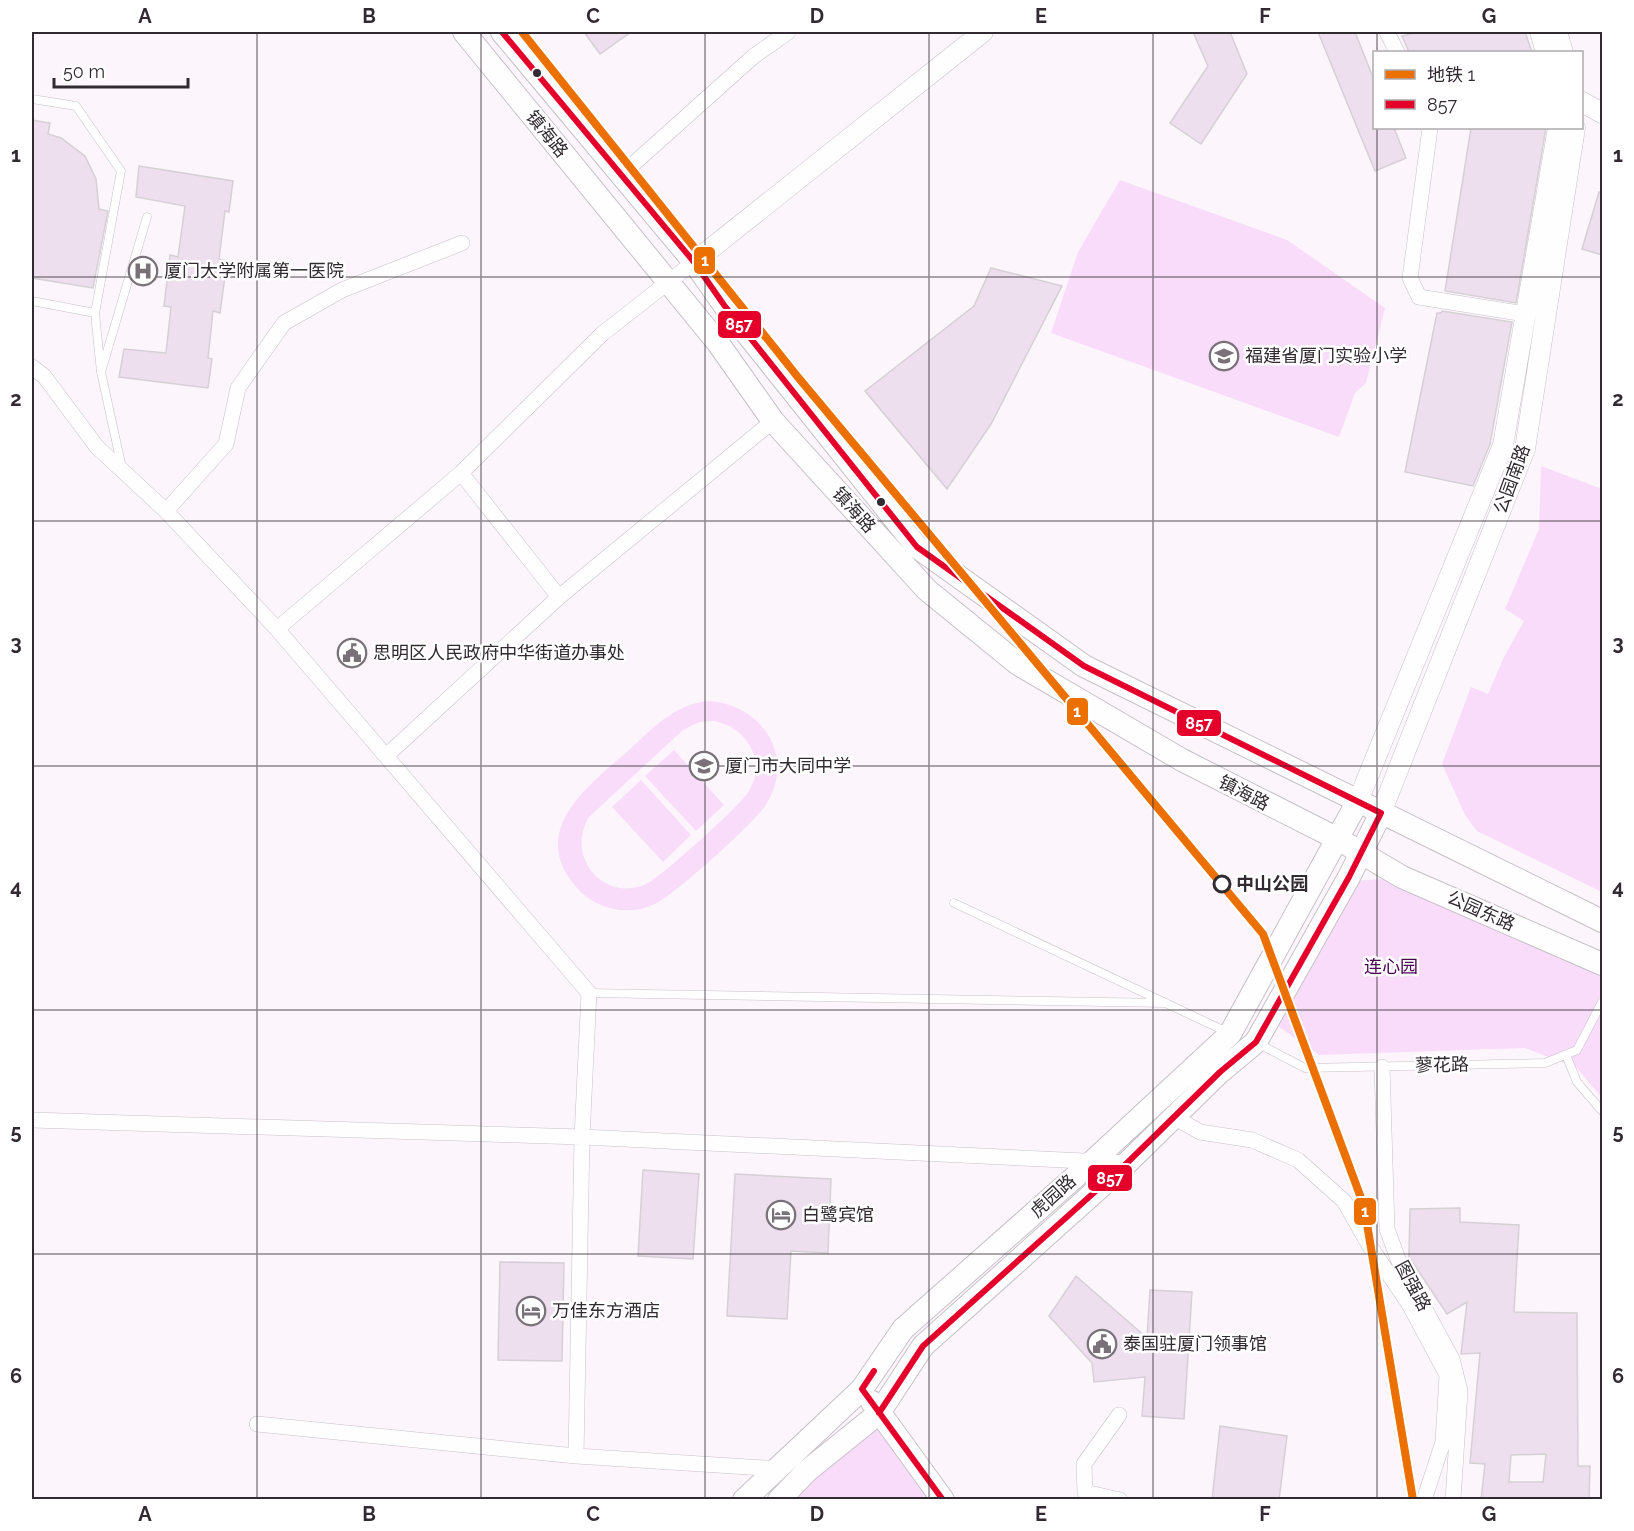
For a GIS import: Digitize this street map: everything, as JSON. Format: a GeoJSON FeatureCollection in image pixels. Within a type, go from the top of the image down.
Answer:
{"type":"FeatureCollection","features":[{"type":"Feature","properties":{"kind":"main road","name":"镇海路"},"geometry":{"type":"LineString","coordinates":[[464,32],[718,343],[773,421],[927,590],[1018,664],[1182,760],[1362,852]]}},
{"type":"Feature","properties":{"kind":"main road","name":"镇海路"},"geometry":{"type":"LineString","coordinates":[[502,32],[694,262],[724,305],[918,547],[1084,666],[1381,813]]}},
{"type":"Feature","properties":{"kind":"main road","name":"虎园路"},"geometry":{"type":"LineString","coordinates":[[744,1500],[774,1469],[862,1389],[903,1329],[1093,1161],[1230,1034],[1358,801]]}},
{"type":"Feature","properties":{"kind":"main road","name":"虎园路"},"geometry":{"type":"LineString","coordinates":[[779,1500],[807,1471],[879,1413],[923,1346],[1127,1163],[1256,1042],[1362,852],[1381,813]]}},
{"type":"Feature","properties":{"kind":"main road"},"geometry":{"type":"LineString","coordinates":[[1381,813],[1602,921]]}},
{"type":"Feature","properties":{"kind":"main road","name":"公园东路"},"geometry":{"type":"LineString","coordinates":[[1362,852],[1401,877],[1602,964]]}},
{"type":"Feature","properties":{"kind":"main road"},"geometry":{"type":"LineString","coordinates":[[862,1389],[944,1500]]}},
{"type":"Feature","properties":{"kind":"street"},"geometry":{"type":"LineString","coordinates":[[621,175],[754,56],[788,32]]}},
{"type":"Feature","properties":{"kind":"street"},"geometry":{"type":"LineString","coordinates":[[277,628],[461,473],[602,334],[669,284],[982,32]]}},
{"type":"Feature","properties":{"kind":"street"},"geometry":{"type":"LineString","coordinates":[[1387,32],[1396,51]]}},
{"type":"Feature","properties":{"kind":"street"},"geometry":{"type":"LineString","coordinates":[[1540,32],[1546,51]]}},
{"type":"Feature","properties":{"kind":"street"},"geometry":{"type":"LineString","coordinates":[[1557,32],[1563,51]]}},
{"type":"Feature","properties":{"kind":"street"},"geometry":{"type":"LineString","coordinates":[[1583,103],[1602,113]]}},
{"type":"Feature","properties":{"kind":"street"},"geometry":{"type":"LineString","coordinates":[[1430,129],[1410,278],[1419,297],[1525,315]]}},
{"type":"Feature","properties":{"kind":"street","name":"公园南路"},"geometry":{"type":"LineString","coordinates":[[1358,801],[1503,445],[1558,129]]}},
{"type":"Feature","properties":{"kind":"street","name":"公园南路"},"geometry":{"type":"LineString","coordinates":[[1381,813],[1525,449],[1575,129]]}},
{"type":"Feature","properties":{"kind":"street"},"geometry":{"type":"LineString","coordinates":[[166,511],[226,444],[238,388],[284,323],[342,290],[462,243]]}},
{"type":"Feature","properties":{"kind":"street"},"geometry":{"type":"LineString","coordinates":[[32,368],[44,376],[97,447],[166,511],[277,628],[589,993],[582,1137],[576,1456]]}},
{"type":"Feature","properties":{"kind":"street"},"geometry":{"type":"LineString","coordinates":[[386,756],[559,597],[773,421]]}},
{"type":"Feature","properties":{"kind":"street"},"geometry":{"type":"LineString","coordinates":[[461,473],[559,597]]}},
{"type":"Feature","properties":{"kind":"street","name":"图强路"},"geometry":{"type":"LineString","coordinates":[[1382,1067],[1387,1229],[1398,1259],[1452,1359],[1460,1391],[1453,1500]]}},
{"type":"Feature","properties":{"kind":"street"},"geometry":{"type":"LineString","coordinates":[[1174,1117],[1200,1132],[1252,1140],[1298,1160],[1344,1201],[1369,1245],[1409,1304],[1447,1375],[1443,1442],[1424,1500]]}},
{"type":"Feature","properties":{"kind":"street"},"geometry":{"type":"LineString","coordinates":[[32,1120],[582,1137],[1127,1163]]}},
{"type":"Feature","properties":{"kind":"street"},"geometry":{"type":"LineString","coordinates":[[1119,1415],[1084,1464],[1086,1492],[1120,1500]]}},
{"type":"Feature","properties":{"kind":"street"},"geometry":{"type":"LineString","coordinates":[[257,1424],[576,1456],[807,1471]]}},
{"type":"Feature","properties":{"kind":"lane"},"geometry":{"type":"LineString","coordinates":[[32,99],[76,106],[121,171],[95,313],[100,372],[122,469]]}},
{"type":"Feature","properties":{"kind":"lane"},"geometry":{"type":"LineString","coordinates":[[100,372],[147,217]]}},
{"type":"Feature","properties":{"kind":"lane"},"geometry":{"type":"LineString","coordinates":[[32,301],[95,313]]}},
{"type":"Feature","properties":{"kind":"lane"},"geometry":{"type":"LineString","coordinates":[[954,903],[1230,1034]]}},
{"type":"Feature","properties":{"kind":"lane"},"geometry":{"type":"LineString","coordinates":[[589,993],[1166,1003]]}},
{"type":"Feature","properties":{"kind":"lane"},"geometry":{"type":"LineString","coordinates":[[1602,1002],[1577,1050],[1566,1055],[1577,1082],[1602,1111]]}},
{"type":"Feature","properties":{"kind":"lane","name":"蓼花路"},"geometry":{"type":"LineString","coordinates":[[1256,1042],[1305,1068],[1545,1063],[1566,1055]]}},
{"type":"Feature","properties":{"kind":"green space"},"geometry":{"type":"Polygon","coordinates":[[[1120,180],[1287,240],[1385,308],[1366,383],[1355,393],[1339,437],[1051,333],[1078,252],[1120,180]]]}},
{"type":"Feature","properties":{"kind":"green space"},"geometry":{"type":"Polygon","coordinates":[[[1541,466],[1602,489],[1602,892],[1477,831],[1465,815],[1442,764],[1471,687],[1488,694],[1504,657],[1524,621],[1505,609],[1539,529],[1541,466]]]}},
{"type":"Feature","properties":{"kind":"green space"},"geometry":{"type":"Polygon","coordinates":[[[707,701],[726,704],[743,711],[757,721],[768,734],[775,750],[777,767],[775,785],[767,803],[717,855],[657,903],[641,909],[618,910],[595,903],[577,888],[563,867],[558,847],[560,829],[569,811],[596,779],[664,719],[695,703],[707,701]],[[714,721],[699,722],[683,730],[589,817],[583,833],[582,848],[586,862],[594,874],[605,883],[619,888],[634,888],[650,882],[743,799],[754,780],[755,757],[744,738],[736,730],[714,721]]]}},
{"type":"Feature","properties":{"kind":"green space"},"geometry":{"type":"Polygon","coordinates":[[[674,750],[724,805],[696,831],[645,776],[674,750]]]}},
{"type":"Feature","properties":{"kind":"green space"},"geometry":{"type":"Polygon","coordinates":[[[641,780],[691,835],[663,862],[612,807],[641,780]]]}},
{"type":"Feature","properties":{"kind":"green space","name":"连心园"},"geometry":{"type":"Polygon","coordinates":[[[1409,877],[1602,973],[1602,1098],[1577,1068],[1525,1048],[1319,1055],[1265,1017],[1341,882],[1409,877]]]}},
{"type":"Feature","properties":{"kind":"green space"},"geometry":{"type":"Polygon","coordinates":[[[869,1418],[931,1500],[795,1500],[869,1418]]]}},
{"type":"Feature","properties":{"kind":"building"},"geometry":{"type":"Polygon","coordinates":[[[584,32],[631,32],[600,54],[584,32]]]}},
{"type":"Feature","properties":{"kind":"building"},"geometry":{"type":"Polygon","coordinates":[[[1193,32],[1230,32],[1247,74],[1201,144],[1170,123],[1208,66],[1193,32]]]}},
{"type":"Feature","properties":{"kind":"building"},"geometry":{"type":"Polygon","coordinates":[[[1318,32],[1355,32],[1373,77],[1373,129],[1394,129],[1406,158],[1375,171],[1318,32]]]}},
{"type":"Feature","properties":{"kind":"building"},"geometry":{"type":"Polygon","coordinates":[[[1419,32],[1525,32],[1532,51],[1409,51],[1402,36],[1419,32]]]}},
{"type":"Feature","properties":{"kind":"building"},"geometry":{"type":"Polygon","coordinates":[[[32,120],[50,123],[48,134],[61,138],[85,156],[96,179],[99,209],[108,211],[93,288],[32,278],[32,120]]]}},
{"type":"Feature","properties":{"kind":"building"},"geometry":{"type":"Polygon","coordinates":[[[1471,129],[1546,129],[1516,303],[1445,291],[1471,129]]]}},
{"type":"Feature","properties":{"kind":"building"},"geometry":{"type":"Polygon","coordinates":[[[139,166],[233,181],[229,212],[225,211],[219,259],[227,261],[220,313],[213,311],[208,358],[212,359],[208,388],[119,377],[124,349],[166,353],[171,307],[164,306],[170,255],[178,257],[185,206],[136,197],[139,166]]]}},
{"type":"Feature","properties":{"kind":"building"},"geometry":{"type":"Polygon","coordinates":[[[1599,192],[1602,193],[1602,255],[1582,249],[1599,192]]]}},
{"type":"Feature","properties":{"kind":"building"},"geometry":{"type":"Polygon","coordinates":[[[991,268],[1062,286],[991,424],[947,489],[865,391],[974,306],[991,268]]]}},
{"type":"Feature","properties":{"kind":"building"},"geometry":{"type":"Polygon","coordinates":[[[1442,311],[1512,322],[1490,444],[1473,486],[1405,472],[1437,313],[1442,311]]]}},
{"type":"Feature","properties":{"kind":"building"},"geometry":{"type":"Polygon","coordinates":[[[643,1170],[699,1174],[693,1259],[638,1256],[643,1170]]]}},
{"type":"Feature","properties":{"kind":"building","name":"白鹭宾馆"},"geometry":{"type":"Polygon","coordinates":[[[735,1174],[831,1179],[828,1253],[791,1251],[787,1319],[727,1316],[735,1174]]]}},
{"type":"Feature","properties":{"kind":"building"},"geometry":{"type":"Polygon","coordinates":[[[1460,1208],[1460,1222],[1519,1225],[1514,1312],[1577,1313],[1578,1466],[1590,1466],[1589,1500],[1481,1500],[1485,1464],[1470,1463],[1480,1353],[1461,1354],[1467,1302],[1447,1314],[1409,1257],[1410,1209],[1460,1208]],[[1546,1454],[1511,1455],[1509,1482],[1543,1482],[1546,1454]]]}},
{"type":"Feature","properties":{"kind":"building","name":"万佳东方酒店"},"geometry":{"type":"Polygon","coordinates":[[[500,1262],[564,1263],[562,1361],[498,1360],[500,1262]]]}},
{"type":"Feature","properties":{"kind":"building"},"geometry":{"type":"Polygon","coordinates":[[[1076,1276],[1147,1338],[1150,1290],[1192,1292],[1184,1419],[1142,1416],[1145,1377],[1094,1382],[1092,1363],[1049,1316],[1076,1276]]]}},
{"type":"Feature","properties":{"kind":"building"},"geometry":{"type":"Polygon","coordinates":[[[1220,1426],[1287,1436],[1279,1500],[1212,1500],[1220,1426]]]}},
{"type":"Feature","properties":{"kind":"metro line","name":"1"},"geometry":{"type":"LineString","coordinates":[[522,32],[797,376],[1263,934],[1364,1206],[1413,1500]]}},
{"type":"Feature","properties":{"kind":"transit line","name":"857"},"geometry":{"type":"LineString","coordinates":[[502,32],[694,262],[724,305],[917,547],[1084,666],[1381,813],[1349,877],[1256,1042],[1220,1072],[1127,1163],[923,1346],[879,1413]]}},
{"type":"Feature","properties":{"kind":"transit line","name":"857"},"geometry":{"type":"LineString","coordinates":[[874,1371],[862,1389],[943,1500]]}},
{"type":"Feature","properties":{"kind":"place","name":"厦门大学附属第一医院"},"geometry":{"type":"Point","coordinates":[143,271]}},
{"type":"Feature","properties":{"kind":"place","name":"福建省厦门实验小学"},"geometry":{"type":"Point","coordinates":[1224,356]}},
{"type":"Feature","properties":{"kind":"place","name":"思明区人民政府中华街道办事处"},"geometry":{"type":"Point","coordinates":[352,653]}},
{"type":"Feature","properties":{"kind":"place","name":"厦门市大同中学"},"geometry":{"type":"Point","coordinates":[704,766]}},
{"type":"Feature","properties":{"kind":"place","name":"中山公园"},"geometry":{"type":"Point","coordinates":[1222,884]}},
{"type":"Feature","properties":{"kind":"place","name":"白鹭宾馆"},"geometry":{"type":"Point","coordinates":[781,1215]}},
{"type":"Feature","properties":{"kind":"place","name":"万佳东方酒店"},"geometry":{"type":"Point","coordinates":[531,1311]}},
{"type":"Feature","properties":{"kind":"place","name":"泰国驻厦门领事馆"},"geometry":{"type":"Point","coordinates":[1102,1344]}}]}
